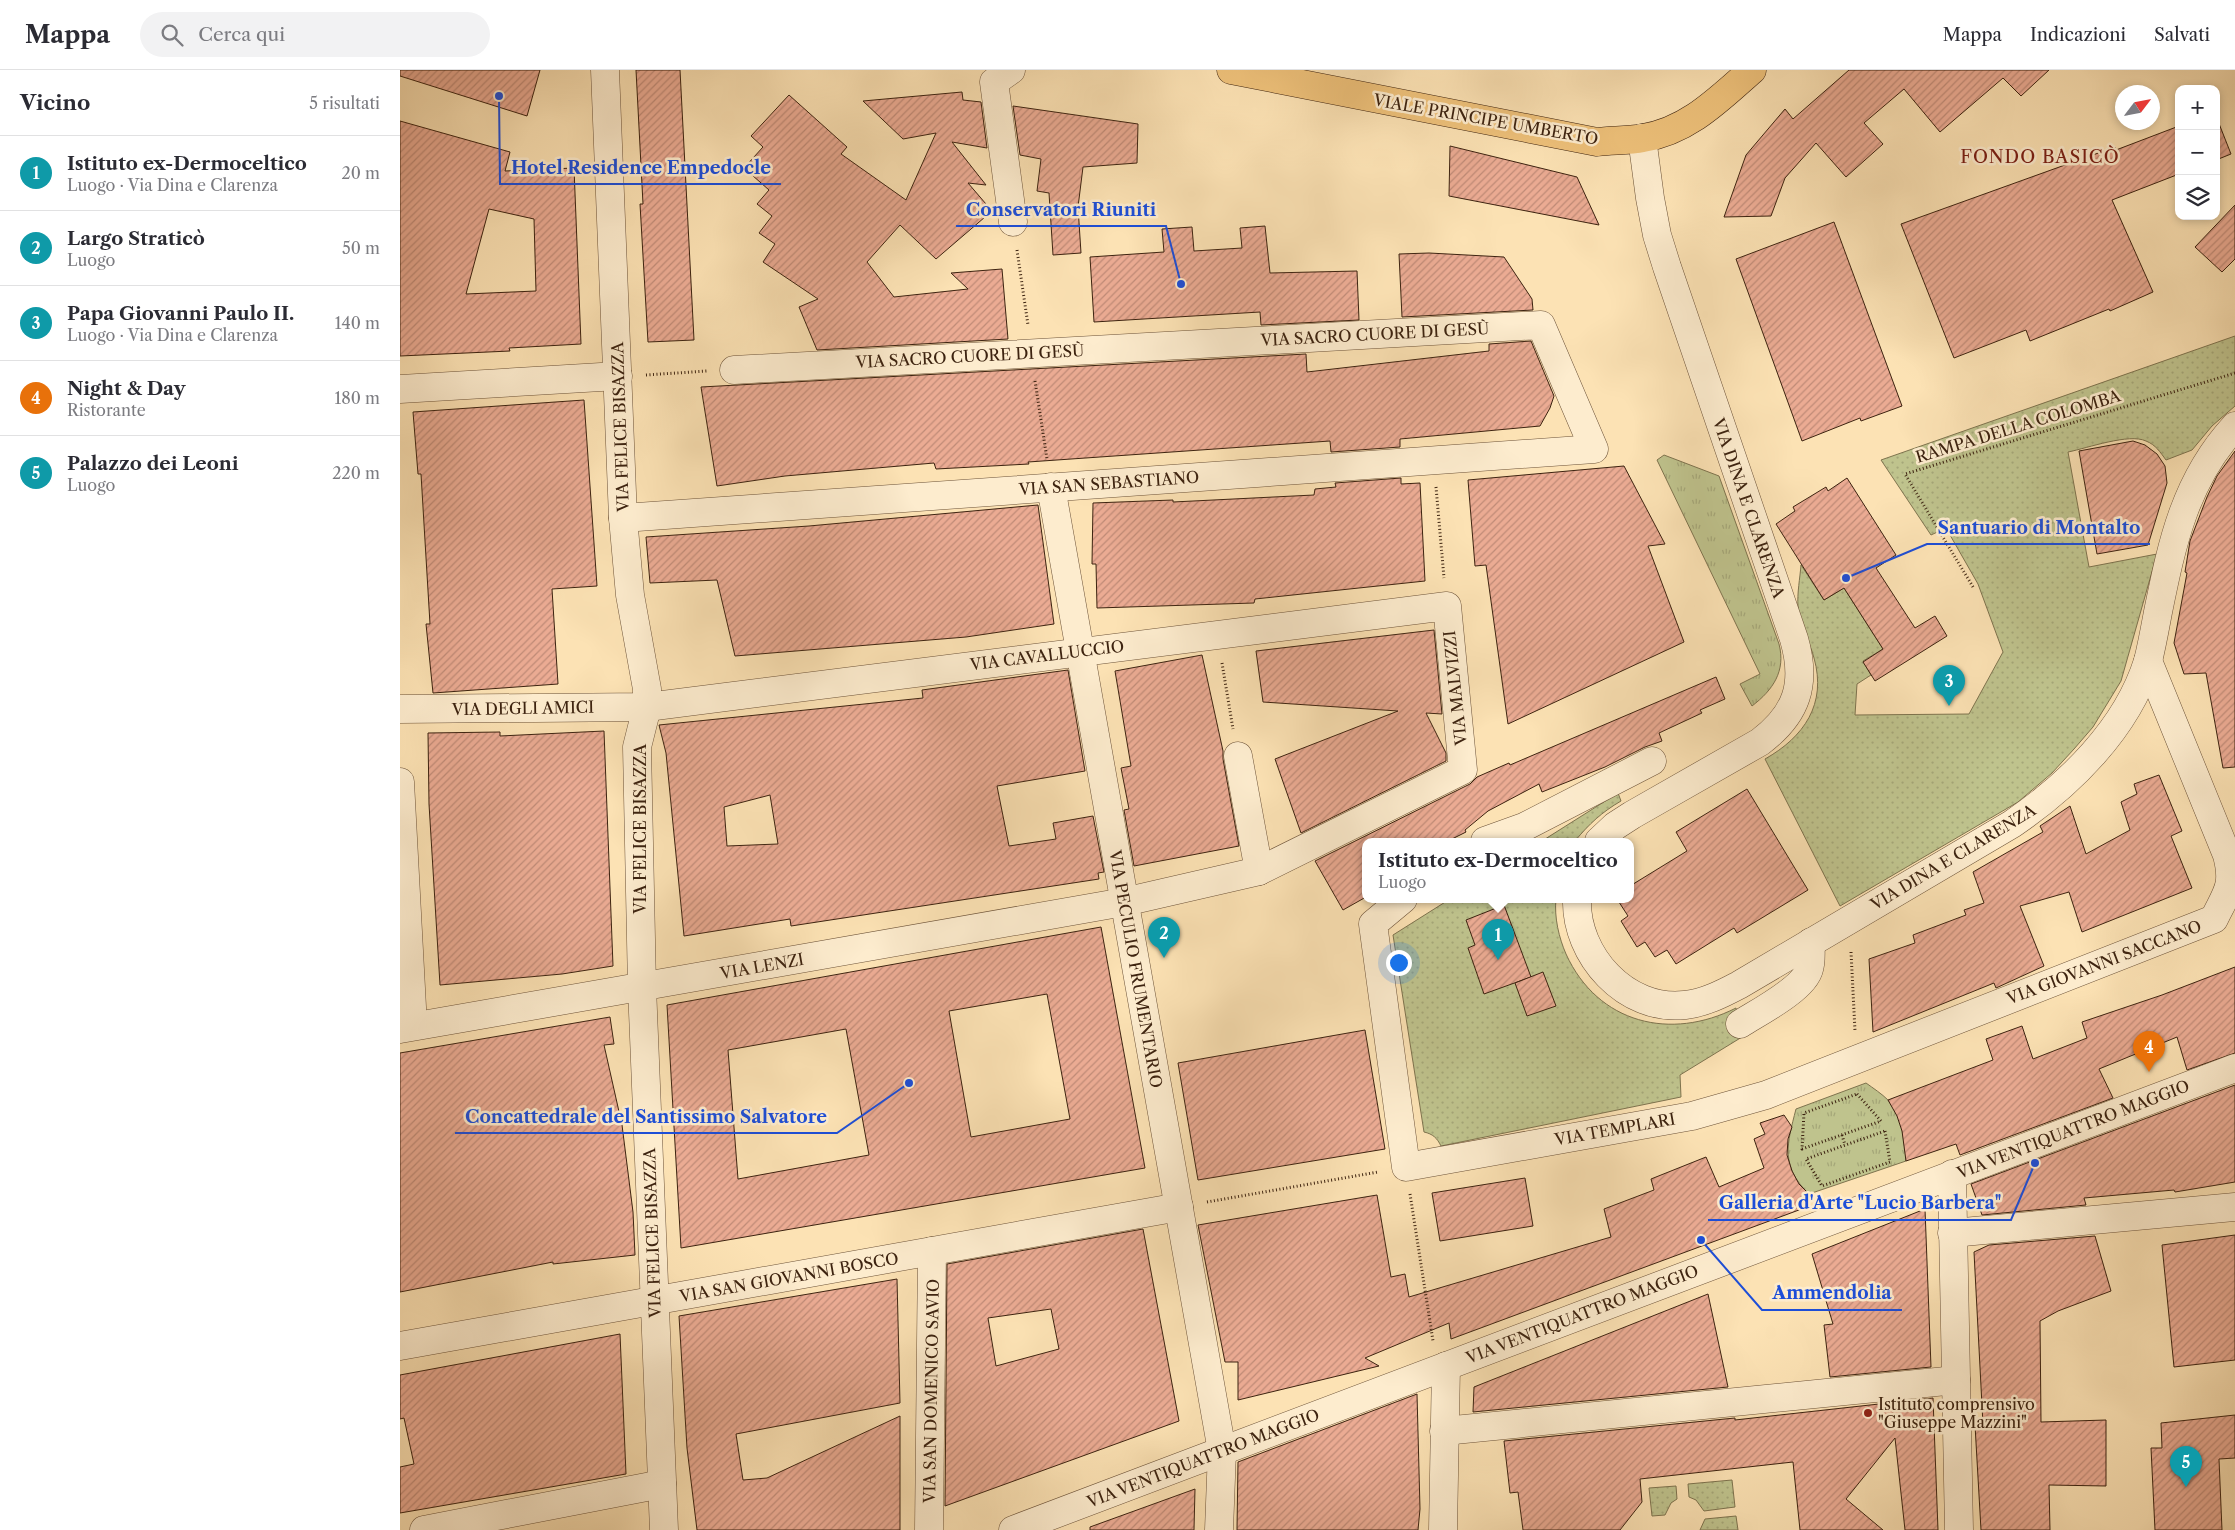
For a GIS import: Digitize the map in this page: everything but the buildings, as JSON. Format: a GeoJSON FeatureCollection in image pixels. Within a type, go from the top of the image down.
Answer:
{"type":"FeatureCollection","features":[{"type":"Feature","properties":{"kind":"main road","name":"VIALE PRINCIPE UMBERTO"},"geometry":{"type":"LineString","coordinates":[[1231,70],[1597,142],[1642,138],[1673,130],[1690,121],[1714,104],[1752,70]]}},
{"type":"Feature","properties":{"kind":"street","name":"VIA FELICE BISAZZA"},"geometry":{"type":"LineString","coordinates":[[605,70],[623,518],[630,595],[646,689],[647,707],[637,747],[642,987],[664,1530]]}},
{"type":"Feature","properties":{"kind":"street"},"geometry":{"type":"LineString","coordinates":[[1011,70],[994,82],[1013,222]]}},
{"type":"Feature","properties":{"kind":"street","name":"VIA DINA E CLARENZA"},"geometry":{"type":"LineString","coordinates":[[1602,838],[1615,826],[1632,815],[1760,742],[1775,731],[1784,721],[1791,708],[1799,682],[1798,652],[1794,639],[1657,235],[1642,138]]}},
{"type":"Feature","properties":{"kind":"street","name":"VIA SACRO CUORE DI GESÙ"},"geometry":{"type":"LineString","coordinates":[[734,370],[1541,325],[1594,448]]}},
{"type":"Feature","properties":{"kind":"street"},"geometry":{"type":"LineString","coordinates":[[400,388],[618,376]]}},
{"type":"Feature","properties":{"kind":"street","name":"VIA DINA E CLARENZA"},"geometry":{"type":"LineString","coordinates":[[1577,903],[1581,932],[1589,950],[1599,966],[1613,981],[1645,1000],[1665,1005],[1684,1005],[1720,995],[2012,824],[2039,805],[2084,764],[2123,713],[2137,687],[2148,661],[2170,555],[2186,504],[2208,461],[2235,426]]}},
{"type":"Feature","properties":{"kind":"street","name":"VIA SAN SEBASTIANO"},"geometry":{"type":"LineString","coordinates":[[623,518],[1594,448]]}},
{"type":"Feature","properties":{"kind":"street","name":"VIA PECULIO FRUMENTARIO"},"geometry":{"type":"LineString","coordinates":[[1051,487],[1222,1451],[1219,1530]]}},
{"type":"Feature","properties":{"kind":"street","name":"VIA CAVALLUCCIO"},"geometry":{"type":"LineString","coordinates":[[647,707],[1447,606]]}},
{"type":"Feature","properties":{"kind":"street","name":"VIA MALVIZZI"},"geometry":{"type":"LineString","coordinates":[[1447,606],[1463,770]]}},
{"type":"Feature","properties":{"kind":"street","name":"VIA GIOVANNI SACCANO"},"geometry":{"type":"LineString","coordinates":[[1820,1074],[2214,919],[2232,882],[2227,855],[2148,661]]}},
{"type":"Feature","properties":{"kind":"street","name":"VIA DEGLI AMICI"},"geometry":{"type":"LineString","coordinates":[[400,709],[647,707]]}},
{"type":"Feature","properties":{"kind":"street"},"geometry":{"type":"LineString","coordinates":[[1238,756],[1259,871]]}},
{"type":"Feature","properties":{"kind":"street"},"geometry":{"type":"LineString","coordinates":[[1493,838],[1524,827],[1652,761]]}},
{"type":"Feature","properties":{"kind":"street","name":"VIA LENZI"},"geometry":{"type":"LineString","coordinates":[[406,1028],[1124,902],[1259,871],[1463,770]]}},
{"type":"Feature","properties":{"kind":"street"},"geometry":{"type":"LineString","coordinates":[[400,782],[406,1028]]}},
{"type":"Feature","properties":{"kind":"street"},"geometry":{"type":"LineString","coordinates":[[1398,903],[1373,924],[1406,1167]]}},
{"type":"Feature","properties":{"kind":"street"},"geometry":{"type":"LineString","coordinates":[[1740,1024],[1791,990],[1809,970],[1811,942]]}},
{"type":"Feature","properties":{"kind":"street","name":"VIA VENTIQUATTRO MAGGIO"},"geometry":{"type":"LineString","coordinates":[[1014,1530],[2235,1068]]}},
{"type":"Feature","properties":{"kind":"street","name":"VIA TEMPLARI"},"geometry":{"type":"LineString","coordinates":[[1406,1167],[1692,1116],[1766,1095],[1820,1074]]}},
{"type":"Feature","properties":{"kind":"street"},"geometry":{"type":"LineString","coordinates":[[1952,1174],[1959,1530]]}},
{"type":"Feature","properties":{"kind":"street","name":"VIA SAN GIOVANNI BOSCO"},"geometry":{"type":"LineString","coordinates":[[400,1346],[1179,1207]]}},
{"type":"Feature","properties":{"kind":"street"},"geometry":{"type":"LineString","coordinates":[[1952,1233],[2235,1207]]}},
{"type":"Feature","properties":{"kind":"street","name":"VIA SAN DOMENICO SAVIO"},"geometry":{"type":"LineString","coordinates":[[929,1530],[932,1251]]}},
{"type":"Feature","properties":{"kind":"street"},"geometry":{"type":"LineString","coordinates":[[1443,1530],[1446,1366]]}},
{"type":"Feature","properties":{"kind":"street"},"geometry":{"type":"LineString","coordinates":[[1444,1431],[1956,1380]]}},
{"type":"Feature","properties":{"kind":"street"},"geometry":{"type":"LineString","coordinates":[[424,1530],[662,1484]]}},
{"type":"Feature","properties":{"kind":"path"},"geometry":{"type":"LineString","coordinates":[[618,376],[734,370]]}},
{"type":"Feature","properties":{"kind":"path","name":"RAMPA DELLA COLOMBA"},"geometry":{"type":"LineString","coordinates":[[1973,587],[1905,474],[2235,373]]}},
{"type":"Feature","properties":{"kind":"path"},"geometry":{"type":"LineString","coordinates":[[1433,460],[1447,606]]}},
{"type":"Feature","properties":{"kind":"path"},"geometry":{"type":"LineString","coordinates":[[1216,634],[1238,756]]}},
{"type":"Feature","properties":{"kind":"path"},"geometry":{"type":"LineString","coordinates":[[1809,970],[1851,948],[1856,1034]]}},
{"type":"Feature","properties":{"kind":"path"},"geometry":{"type":"LineString","coordinates":[[1857,1094],[1881,1121],[1842,1135],[1802,1149],[1804,1113],[1857,1094]]}},
{"type":"Feature","properties":{"kind":"path"},"geometry":{"type":"LineString","coordinates":[[1885,1131],[1890,1162],[1822,1186],[1806,1159],[1845,1145],[1885,1131]]}},
{"type":"Feature","properties":{"kind":"path"},"geometry":{"type":"LineString","coordinates":[[1842,1135],[1845,1145]]}},
{"type":"Feature","properties":{"kind":"path"},"geometry":{"type":"LineString","coordinates":[[1179,1207],[1406,1167],[1432,1341],[1446,1366]]}},
{"type":"Feature","properties":{"kind":"green space"},"geometry":{"type":"Polygon","coordinates":[[[2235,336],[2235,406],[2212,426],[2192,450],[2166,460],[2158,449],[2146,441],[2129,439],[2068,452],[2089,567],[2157,554],[2121,681],[2093,727],[2052,773],[2018,802],[1840,906],[1765,759],[1779,750],[1801,730],[1809,718],[1817,690],[1814,658],[1802,626],[1798,607],[1801,565],[1824,600],[1844,588],[1883,649],[1863,661],[1871,675],[1857,684],[1855,715],[1969,714],[2003,652],[1978,584],[1946,528],[1931,535],[1881,460],[2235,336]]]}},
{"type":"Feature","properties":{"kind":"green space"},"geometry":{"type":"Polygon","coordinates":[[[1664,455],[1719,476],[1779,644],[1781,663],[1776,679],[1766,693],[1752,706],[1740,684],[1760,674],[1657,460],[1664,455]]]}},
{"type":"Feature","properties":{"kind":"green space"},"geometry":{"type":"Polygon","coordinates":[[[1618,793],[1621,801],[1596,819],[1578,838],[1547,838],[1618,793]]]}},
{"type":"Feature","properties":{"kind":"green space"},"geometry":{"type":"Polygon","coordinates":[[[1444,903],[1556,903],[1558,927],[1566,954],[1580,978],[1597,997],[1617,1011],[1639,1020],[1662,1024],[1687,1023],[1711,1018],[1736,1008],[1742,1037],[1680,1075],[1681,1097],[1441,1146],[1434,1137],[1424,1132],[1393,935],[1444,903]]]}},
{"type":"Feature","properties":{"kind":"green space"},"geometry":{"type":"Polygon","coordinates":[[[1866,1083],[1888,1100],[1897,1114],[1904,1137],[1906,1161],[1809,1194],[1793,1174],[1788,1154],[1790,1133],[1796,1109],[1866,1083]]]}},
{"type":"Feature","properties":{"kind":"green space"},"geometry":{"type":"Polygon","coordinates":[[[1732,1480],[1735,1507],[1704,1511],[1696,1500],[1689,1497],[1688,1484],[1732,1480]]]}},
{"type":"Feature","properties":{"kind":"green space"},"geometry":{"type":"Polygon","coordinates":[[[1676,1486],[1677,1499],[1671,1503],[1665,1515],[1652,1516],[1649,1488],[1676,1486]]]}},
{"type":"Feature","properties":{"kind":"green space"},"geometry":{"type":"Polygon","coordinates":[[[1736,1516],[1738,1530],[1700,1530],[1705,1519],[1736,1516]]]}},
{"type":"Feature","properties":{"kind":"place","name":"Hotel Residence Empedocle"},"geometry":{"type":"Point","coordinates":[499,96]}},
{"type":"Feature","properties":{"kind":"place","name":"Conservatori Riuniti"},"geometry":{"type":"Point","coordinates":[1181,284]}},
{"type":"Feature","properties":{"kind":"place","name":"Santuario di Montalto"},"geometry":{"type":"Point","coordinates":[1846,578]}},
{"type":"Feature","properties":{"kind":"place","name":"Papa Giovanni Paulo II."},"geometry":{"type":"Point","coordinates":[1949,706]}},
{"type":"Feature","properties":{"kind":"place","name":"Largo Straticò"},"geometry":{"type":"Point","coordinates":[1164,958]}},
{"type":"Feature","properties":{"kind":"place","name":"Istituto ex-Dermoceltico"},"geometry":{"type":"Point","coordinates":[1498,960]}},
{"type":"Feature","properties":{"kind":"place","name":"Night & Day"},"geometry":{"type":"Point","coordinates":[2149,1072]}},
{"type":"Feature","properties":{"kind":"place","name":"Concattedrale del Santissimo Salvatore"},"geometry":{"type":"Point","coordinates":[909,1083]}},
{"type":"Feature","properties":{"kind":"place","name":"Galleria d'Arte \"Lucio Barbera\""},"geometry":{"type":"Point","coordinates":[2035,1163]}},
{"type":"Feature","properties":{"kind":"place","name":"Ammendolia"},"geometry":{"type":"Point","coordinates":[1701,1240]}},
{"type":"Feature","properties":{"kind":"place","name":"Istituto comprensivo \"Giuseppe Mazzini\""},"geometry":{"type":"Point","coordinates":[1868,1413]}},
{"type":"Feature","properties":{"kind":"place","name":"Palazzo dei Leoni"},"geometry":{"type":"Point","coordinates":[2186,1487]}},
{"type":"Feature","properties":{"kind":"district","name":"FONDO BASICÒ"},"geometry":{"type":"Point","coordinates":[2040,157]}}]}
